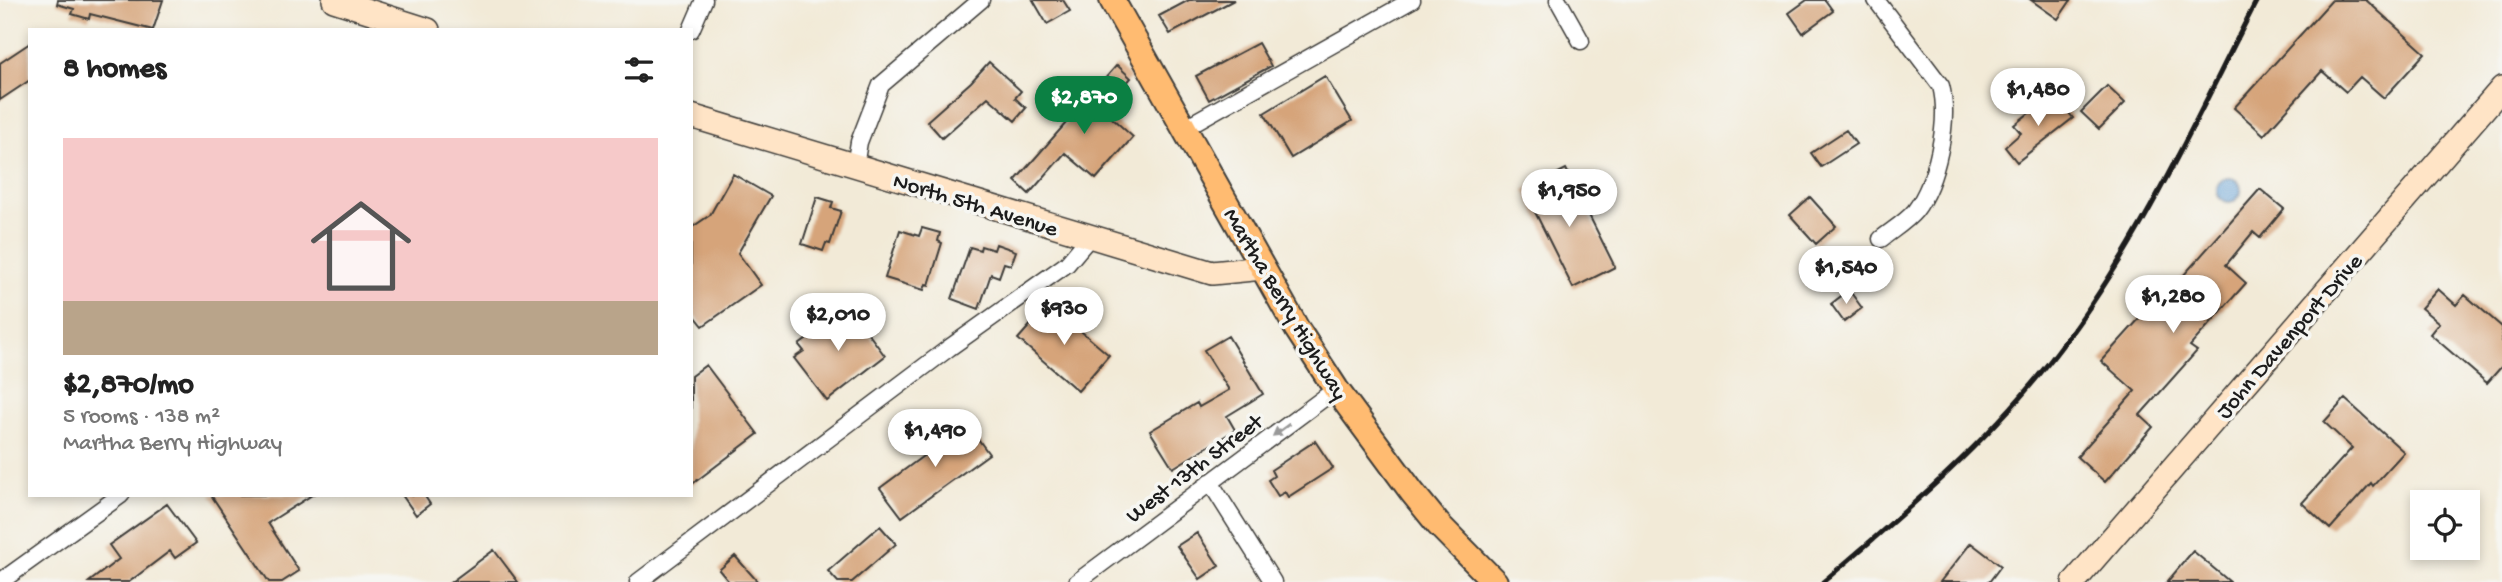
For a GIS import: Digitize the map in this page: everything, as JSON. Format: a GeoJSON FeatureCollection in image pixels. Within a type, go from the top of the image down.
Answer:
{"type":"FeatureCollection","features":[{"type":"Feature","properties":{"kind":"main road","name":"Martha Berry Highway"},"geometry":{"type":"LineString","coordinates":[[1112,0],[1297,329],[1336,389],[1438,524],[1495,582]]}},
{"type":"Feature","properties":{"kind":"street"},"geometry":{"type":"LineString","coordinates":[[334,0],[422,28]]}},
{"type":"Feature","properties":{"kind":"street"},"geometry":{"type":"LineString","coordinates":[[692,28],[704,0]]}},
{"type":"Feature","properties":{"kind":"street"},"geometry":{"type":"LineString","coordinates":[[855,166],[859,142],[881,85],[981,0]]}},
{"type":"Feature","properties":{"kind":"street"},"geometry":{"type":"LineString","coordinates":[[1184,128],[1412,0]]}},
{"type":"Feature","properties":{"kind":"street"},"geometry":{"type":"LineString","coordinates":[[1558,0],[1581,41]]}},
{"type":"Feature","properties":{"kind":"street"},"geometry":{"type":"LineString","coordinates":[[1876,0],[1941,86],[1945,102],[1939,152],[1925,195],[1911,216],[1881,239]]}},
{"type":"Feature","properties":{"kind":"street","name":"John Davenport Drive"},"geometry":{"type":"LineString","coordinates":[[2074,582],[2502,88]]}},
{"type":"Feature","properties":{"kind":"street","name":"North 5th Avenue"},"geometry":{"type":"LineString","coordinates":[[693,117],[1212,273],[1263,268]]}},
{"type":"Feature","properties":{"kind":"street"},"geometry":{"type":"LineString","coordinates":[[638,582],[949,348],[1067,264],[1089,238]]}},
{"type":"Feature","properties":{"kind":"street","name":"West 13th Street"},"geometry":{"type":"LineString","coordinates":[[1079,582],[1336,389]]}},
{"type":"Feature","properties":{"kind":"street"},"geometry":{"type":"LineString","coordinates":[[1210,482],[1273,582]]}},
{"type":"Feature","properties":{"kind":"street"},"geometry":{"type":"LineString","coordinates":[[0,582],[118,497]]}},
{"type":"Feature","properties":{"kind":"water"},"geometry":{"type":"Polygon","coordinates":[[[2229,178],[2238,181],[2241,190],[2238,199],[2229,202],[2220,199],[2217,190],[2220,181],[2229,178]]]}},
{"type":"Feature","properties":{"kind":"building"},"geometry":{"type":"Polygon","coordinates":[[[58,0],[163,0],[154,28],[90,14],[89,19],[72,14],[74,9],[57,4],[58,0]]]}},
{"type":"Feature","properties":{"kind":"building"},"geometry":{"type":"Polygon","coordinates":[[[1033,0],[1063,0],[1070,11],[1047,24],[1033,0]]]}},
{"type":"Feature","properties":{"kind":"building"},"geometry":{"type":"Polygon","coordinates":[[[1189,0],[1234,0],[1170,34],[1159,16],[1189,0]]]}},
{"type":"Feature","properties":{"kind":"building"},"geometry":{"type":"Polygon","coordinates":[[[1807,0],[1825,0],[1833,11],[1803,33],[1789,13],[1807,0]]]}},
{"type":"Feature","properties":{"kind":"building"},"geometry":{"type":"Polygon","coordinates":[[[2031,0],[2071,0],[2058,19],[2031,0]]]}},
{"type":"Feature","properties":{"kind":"building"},"geometry":{"type":"Polygon","coordinates":[[[2332,0],[2366,0],[2425,53],[2384,98],[2360,77],[2346,92],[2322,71],[2264,135],[2234,108],[2332,0]]]}},
{"type":"Feature","properties":{"kind":"building"},"geometry":{"type":"Polygon","coordinates":[[[1258,43],[1271,66],[1209,100],[1196,76],[1258,43]]]}},
{"type":"Feature","properties":{"kind":"building"},"geometry":{"type":"Polygon","coordinates":[[[28,44],[28,81],[0,100],[0,63],[28,44]]]}},
{"type":"Feature","properties":{"kind":"building"},"geometry":{"type":"Polygon","coordinates":[[[989,62],[1021,91],[1015,98],[1026,108],[1015,121],[988,97],[942,138],[927,121],[989,62]]]}},
{"type":"Feature","properties":{"kind":"building"},"geometry":{"type":"Polygon","coordinates":[[[1117,65],[1131,78],[1103,110],[1133,137],[1096,179],[1065,153],[1029,194],[1015,181],[1117,65]]]}},
{"type":"Feature","properties":{"kind":"building"},"geometry":{"type":"Polygon","coordinates":[[[1325,76],[1352,121],[1291,158],[1264,113],[1325,76]]]}},
{"type":"Feature","properties":{"kind":"building"},"geometry":{"type":"Polygon","coordinates":[[[2107,86],[2125,103],[2099,129],[2081,112],[2107,86]]]}},
{"type":"Feature","properties":{"kind":"building"},"geometry":{"type":"Polygon","coordinates":[[[2057,98],[2073,118],[2017,162],[2005,147],[2021,133],[2014,125],[2038,106],[2041,111],[2057,98]]]}},
{"type":"Feature","properties":{"kind":"building"},"geometry":{"type":"Polygon","coordinates":[[[1846,130],[1856,144],[1821,167],[1811,153],[1846,130]]]}},
{"type":"Feature","properties":{"kind":"building"},"geometry":{"type":"Polygon","coordinates":[[[1566,169],[1615,267],[1573,288],[1524,190],[1566,169]]]}},
{"type":"Feature","properties":{"kind":"building"},"geometry":{"type":"Polygon","coordinates":[[[733,174],[771,196],[738,253],[761,285],[703,326],[693,314],[693,227],[710,215],[733,174]]]}},
{"type":"Feature","properties":{"kind":"building"},"geometry":{"type":"Polygon","coordinates":[[[2260,189],[2284,209],[2260,238],[2253,232],[2226,265],[2246,283],[2190,346],[2197,351],[2140,415],[2153,427],[2105,482],[2077,457],[2135,391],[2101,361],[2149,308],[2152,311],[2260,189]]]}},
{"type":"Feature","properties":{"kind":"building"},"geometry":{"type":"Polygon","coordinates":[[[817,197],[833,202],[831,208],[841,211],[830,244],[826,243],[823,251],[802,244],[817,197]]]}},
{"type":"Feature","properties":{"kind":"building"},"geometry":{"type":"Polygon","coordinates":[[[1810,197],[1836,226],[1816,244],[1790,215],[1810,197]]]}},
{"type":"Feature","properties":{"kind":"building"},"geometry":{"type":"Polygon","coordinates":[[[922,228],[940,233],[938,241],[942,243],[929,285],[926,284],[924,290],[885,278],[900,230],[919,236],[922,228]]]}},
{"type":"Feature","properties":{"kind":"building"},"geometry":{"type":"Polygon","coordinates":[[[996,244],[1016,251],[1011,265],[1004,263],[999,277],[991,274],[979,309],[952,299],[970,247],[980,250],[981,246],[994,250],[996,244]]]}},
{"type":"Feature","properties":{"kind":"building"},"geometry":{"type":"Polygon","coordinates":[[[2438,289],[2456,305],[2465,295],[2502,327],[2502,366],[2487,383],[2430,334],[2439,323],[2421,308],[2438,289]]]}},
{"type":"Feature","properties":{"kind":"building"},"geometry":{"type":"Polygon","coordinates":[[[1849,290],[1862,308],[1844,322],[1831,304],[1849,290]]]}},
{"type":"Feature","properties":{"kind":"building"},"geometry":{"type":"Polygon","coordinates":[[[845,302],[885,356],[827,401],[794,358],[804,351],[799,345],[829,323],[825,317],[845,302]]]}},
{"type":"Feature","properties":{"kind":"building"},"geometry":{"type":"Polygon","coordinates":[[[1049,304],[1109,355],[1078,391],[1018,339],[1049,304]]]}},
{"type":"Feature","properties":{"kind":"building"},"geometry":{"type":"Polygon","coordinates":[[[1228,336],[1263,394],[1227,416],[1235,430],[1173,468],[1150,431],[1197,403],[1199,407],[1229,390],[1204,350],[1228,336]]]}},
{"type":"Feature","properties":{"kind":"building"},"geometry":{"type":"Polygon","coordinates":[[[706,365],[758,434],[693,483],[693,375],[706,365]]]}},
{"type":"Feature","properties":{"kind":"building"},"geometry":{"type":"Polygon","coordinates":[[[2345,399],[2404,452],[2373,486],[2371,483],[2330,529],[2302,503],[2352,448],[2324,422],[2345,399]]]}},
{"type":"Feature","properties":{"kind":"building"},"geometry":{"type":"Polygon","coordinates":[[[965,421],[989,454],[902,517],[880,488],[965,421]]]}},
{"type":"Feature","properties":{"kind":"building"},"geometry":{"type":"Polygon","coordinates":[[[1315,441],[1333,468],[1288,497],[1285,492],[1278,496],[1268,480],[1274,476],[1271,470],[1315,441]]]}},
{"type":"Feature","properties":{"kind":"building"},"geometry":{"type":"Polygon","coordinates":[[[212,497],[309,497],[268,523],[299,571],[282,582],[269,582],[212,497]]]}},
{"type":"Feature","properties":{"kind":"building"},"geometry":{"type":"Polygon","coordinates":[[[403,497],[425,497],[430,504],[416,515],[403,497]]]}},
{"type":"Feature","properties":{"kind":"building"},"geometry":{"type":"Polygon","coordinates":[[[167,504],[196,543],[175,558],[170,551],[129,582],[89,582],[119,559],[109,545],[167,504]]]}},
{"type":"Feature","properties":{"kind":"building"},"geometry":{"type":"Polygon","coordinates":[[[880,526],[896,544],[852,582],[838,582],[828,571],[880,526]]]}},
{"type":"Feature","properties":{"kind":"building"},"geometry":{"type":"Polygon","coordinates":[[[1197,533],[1219,566],[1200,579],[1177,546],[1197,533]]]}},
{"type":"Feature","properties":{"kind":"building"},"geometry":{"type":"Polygon","coordinates":[[[1971,543],[2001,566],[1989,582],[1940,582],[1971,543]]]}},
{"type":"Feature","properties":{"kind":"building"},"geometry":{"type":"Polygon","coordinates":[[[494,550],[518,582],[451,582],[494,550]]]}},
{"type":"Feature","properties":{"kind":"building"},"geometry":{"type":"Polygon","coordinates":[[[2193,551],[2230,582],[2167,582],[2193,551]]]}},
{"type":"Feature","properties":{"kind":"building"},"geometry":{"type":"Polygon","coordinates":[[[735,556],[758,582],[729,582],[719,570],[735,556]]]}},
{"type":"Feature","properties":{"kind":"railway"},"geometry":{"type":"LineString","coordinates":[[1823,582],[1914,504],[1972,449],[2051,360],[2111,275],[2163,185],[2257,0]]}}]}
